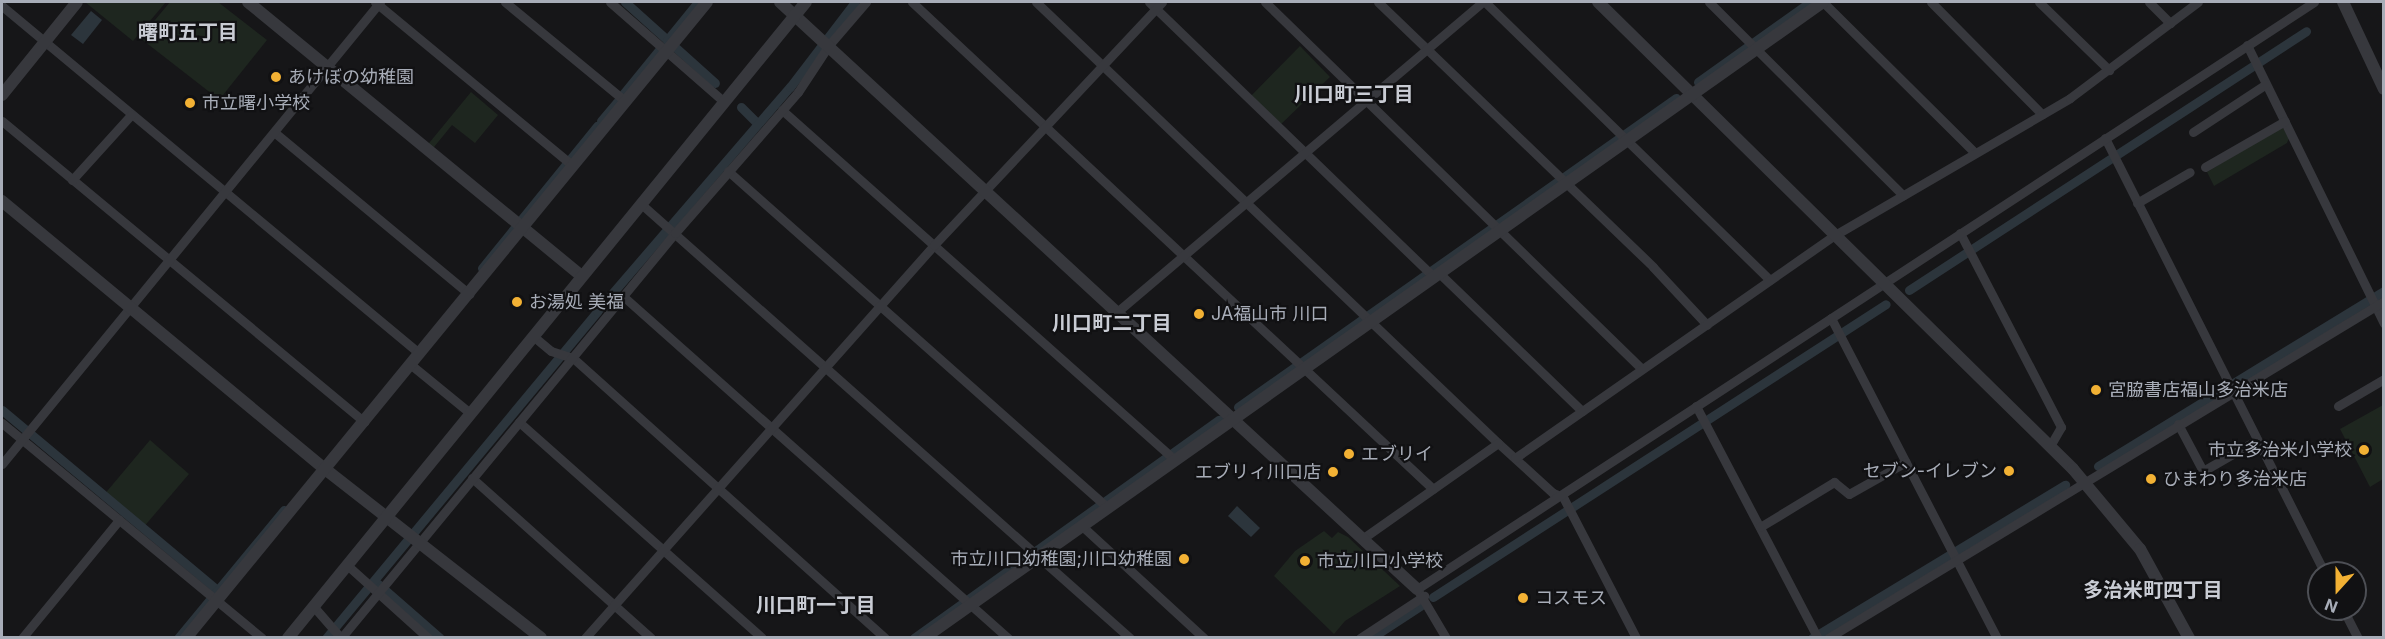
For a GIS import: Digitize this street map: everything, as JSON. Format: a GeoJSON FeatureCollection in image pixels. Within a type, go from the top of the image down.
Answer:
{"type":"FeatureCollection","features":[{"type":"Feature","properties":{"kind":"street"},"geometry":{"type":"LineString","coordinates":[[2,95],[77,2]]}},
{"type":"Feature","properties":{"kind":"street"},"geometry":{"type":"LineString","coordinates":[[248,2],[581,276]]}},
{"type":"Feature","properties":{"kind":"street"},"geometry":{"type":"LineString","coordinates":[[2,464],[327,68],[378,2],[572,165]]}},
{"type":"Feature","properties":{"kind":"street"},"geometry":{"type":"LineString","coordinates":[[505,2],[625,101]]}},
{"type":"Feature","properties":{"kind":"street"},"geometry":{"type":"LineString","coordinates":[[610,2],[671,44],[722,100]]}},
{"type":"Feature","properties":{"kind":"street"},"geometry":{"type":"LineString","coordinates":[[186,638],[707,2]]}},
{"type":"Feature","properties":{"kind":"street"},"geometry":{"type":"LineString","coordinates":[[780,2],[824,39],[1420,592],[1446,638]]}},
{"type":"Feature","properties":{"kind":"street"},"geometry":{"type":"LineString","coordinates":[[288,638],[722,100],[806,2]]}},
{"type":"Feature","properties":{"kind":"street"},"geometry":{"type":"LineString","coordinates":[[314,607],[341,638],[675,233],[782,110],[824,39],[866,2]]}},
{"type":"Feature","properties":{"kind":"street"},"geometry":{"type":"LineString","coordinates":[[912,2],[1433,489]]}},
{"type":"Feature","properties":{"kind":"street"},"geometry":{"type":"LineString","coordinates":[[1036,2],[1498,443],[1558,496],[1570,509],[1636,638]]}},
{"type":"Feature","properties":{"kind":"street"},"geometry":{"type":"LineString","coordinates":[[1265,2],[1642,369]]}},
{"type":"Feature","properties":{"kind":"street"},"geometry":{"type":"LineString","coordinates":[[1378,2],[1566,183],[1707,325]]}},
{"type":"Feature","properties":{"kind":"street"},"geometry":{"type":"LineString","coordinates":[[1117,312],[1484,2],[1770,280]]}},
{"type":"Feature","properties":{"kind":"street"},"geometry":{"type":"LineString","coordinates":[[1598,2],[2085,482],[2140,549],[2189,638]]}},
{"type":"Feature","properties":{"kind":"street"},"geometry":{"type":"LineString","coordinates":[[1709,2],[1903,195]]}},
{"type":"Feature","properties":{"kind":"street"},"geometry":{"type":"LineString","coordinates":[[924,638],[1823,2],[1976,153]]}},
{"type":"Feature","properties":{"kind":"street"},"geometry":{"type":"LineString","coordinates":[[1931,2],[2042,114]]}},
{"type":"Feature","properties":{"kind":"street"},"geometry":{"type":"LineString","coordinates":[[2039,2],[2109,70]]}},
{"type":"Feature","properties":{"kind":"street"},"geometry":{"type":"LineString","coordinates":[[2149,2],[2170,22]]}},
{"type":"Feature","properties":{"kind":"street"},"geometry":{"type":"LineString","coordinates":[[1515,458],[1835,235],[2042,114],[2109,70],[2198,2]]}},
{"type":"Feature","properties":{"kind":"street"},"geometry":{"type":"LineString","coordinates":[[1360,638],[1420,592],[1558,496],[2314,2]]}},
{"type":"Feature","properties":{"kind":"street"},"geometry":{"type":"LineString","coordinates":[[2343,2],[2384,89]]}},
{"type":"Feature","properties":{"kind":"street"},"geometry":{"type":"LineString","coordinates":[[585,638],[934,244],[1046,127],[1156,4],[1307,153],[1582,411]]}},
{"type":"Feature","properties":{"kind":"street"},"geometry":{"type":"LineString","coordinates":[[2,6],[419,353]]}},
{"type":"Feature","properties":{"kind":"street"},"geometry":{"type":"LineString","coordinates":[[2247,45],[2376,301],[2384,323]]}},
{"type":"Feature","properties":{"kind":"street"},"geometry":{"type":"LineString","coordinates":[[2193,132],[2266,84]]}},
{"type":"Feature","properties":{"kind":"street"},"geometry":{"type":"LineString","coordinates":[[782,110],[1175,460]]}},
{"type":"Feature","properties":{"kind":"street"},"geometry":{"type":"LineString","coordinates":[[72,180],[131,115]]}},
{"type":"Feature","properties":{"kind":"street"},"geometry":{"type":"LineString","coordinates":[[2,121],[364,422]]}},
{"type":"Feature","properties":{"kind":"street"},"geometry":{"type":"LineString","coordinates":[[2205,167],[2285,121]]}},
{"type":"Feature","properties":{"kind":"street"},"geometry":{"type":"LineString","coordinates":[[274,132],[469,294]]}},
{"type":"Feature","properties":{"kind":"street"},"geometry":{"type":"LineString","coordinates":[[2105,138],[2319,561]]}},
{"type":"Feature","properties":{"kind":"street"},"geometry":{"type":"LineString","coordinates":[[728,171],[1107,507]]}},
{"type":"Feature","properties":{"kind":"street"},"geometry":{"type":"LineString","coordinates":[[2137,204],[2190,172]]}},
{"type":"Feature","properties":{"kind":"street"},"geometry":{"type":"LineString","coordinates":[[2,201],[324,469],[541,638]]}},
{"type":"Feature","properties":{"kind":"street"},"geometry":{"type":"LineString","coordinates":[[640,203],[1130,638]]}},
{"type":"Feature","properties":{"kind":"street"},"geometry":{"type":"LineString","coordinates":[[1960,233],[2061,427],[2050,446]]}},
{"type":"Feature","properties":{"kind":"street"},"geometry":{"type":"LineString","coordinates":[[624,297],[1008,638]]}},
{"type":"Feature","properties":{"kind":"street"},"geometry":{"type":"LineString","coordinates":[[1828,638],[1954,555],[2085,482],[2178,424],[2230,388],[2376,301]]}},
{"type":"Feature","properties":{"kind":"street"},"geometry":{"type":"LineString","coordinates":[[1831,318],[1997,638]]}},
{"type":"Feature","properties":{"kind":"street"},"geometry":{"type":"LineString","coordinates":[[533,336],[551,351],[573,358],[885,638]]}},
{"type":"Feature","properties":{"kind":"street"},"geometry":{"type":"LineString","coordinates":[[410,364],[470,413]]}},
{"type":"Feature","properties":{"kind":"street"},"geometry":{"type":"LineString","coordinates":[[2338,406],[2384,379]]}},
{"type":"Feature","properties":{"kind":"street"},"geometry":{"type":"LineString","coordinates":[[1696,406],[1817,634]]}},
{"type":"Feature","properties":{"kind":"street"},"geometry":{"type":"LineString","coordinates":[[519,422],[762,638]]}},
{"type":"Feature","properties":{"kind":"street"},"geometry":{"type":"LineString","coordinates":[[2,423],[262,638]]}},
{"type":"Feature","properties":{"kind":"street"},"geometry":{"type":"LineString","coordinates":[[2178,424],[2203,471],[2257,440]]}},
{"type":"Feature","properties":{"kind":"street"},"geometry":{"type":"LineString","coordinates":[[1362,539],[1498,443]]}},
{"type":"Feature","properties":{"kind":"street"},"geometry":{"type":"LineString","coordinates":[[1760,527],[1834,482],[1849,494],[1906,462]]}},
{"type":"Feature","properties":{"kind":"street"},"geometry":{"type":"LineString","coordinates":[[472,478],[651,638]]}},
{"type":"Feature","properties":{"kind":"street"},"geometry":{"type":"LineString","coordinates":[[22,638],[119,520]]}},
{"type":"Feature","properties":{"kind":"street"},"geometry":{"type":"LineString","coordinates":[[1082,526],[1204,638]]}},
{"type":"Feature","properties":{"kind":"street"},"geometry":{"type":"LineString","coordinates":[[347,565],[380,590],[428,638]]}},
{"type":"Feature","properties":{"kind":"street"},"geometry":{"type":"LineString","coordinates":[[2349,621],[2358,638]]}},
{"type":"Feature","properties":{"kind":"shaded area"},"geometry":{"type":"Polygon","coordinates":[[[85,2],[166,2],[133,41],[85,2]]]}},
{"type":"Feature","properties":{"kind":"shaded area"},"geometry":{"type":"Polygon","coordinates":[[[170,2],[218,2],[267,40],[223,95],[212,94],[140,38],[170,2]]]}},
{"type":"Feature","properties":{"kind":"shaded area"},"geometry":{"type":"Polygon","coordinates":[[[91,11],[102,20],[83,44],[71,35],[91,11]]]}},
{"type":"Feature","properties":{"kind":"shaded area"},"geometry":{"type":"Polygon","coordinates":[[[1300,46],[1330,77],[1277,128],[1248,99],[1300,46]]]}},
{"type":"Feature","properties":{"kind":"shaded area"},"geometry":{"type":"Polygon","coordinates":[[[471,92],[498,115],[475,143],[452,125],[430,152],[425,148],[471,92]]]}},
{"type":"Feature","properties":{"kind":"shaded area"},"geometry":{"type":"Polygon","coordinates":[[[2282,126],[2289,138],[2287,143],[2214,186],[2207,172],[2282,126]]]}},
{"type":"Feature","properties":{"kind":"shaded area"},"geometry":{"type":"Polygon","coordinates":[[[2383,405],[2383,479],[2370,487],[2340,429],[2383,405]]]}},
{"type":"Feature","properties":{"kind":"shaded area"},"geometry":{"type":"Polygon","coordinates":[[[150,440],[189,474],[142,529],[103,496],[150,440]]]}},
{"type":"Feature","properties":{"kind":"shaded area"},"geometry":{"type":"Polygon","coordinates":[[[1237,506],[1260,528],[1251,537],[1228,516],[1237,506]]]}},
{"type":"Feature","properties":{"kind":"shaded area"},"geometry":{"type":"Polygon","coordinates":[[[1324,531],[1332,538],[1338,532],[1348,537],[1400,586],[1345,621],[1334,634],[1274,576],[1295,551],[1324,531]]]}},
{"type":"Feature","properties":{"kind":"waterway"},"geometry":{"type":"LineString","coordinates":[[625,2],[715,83]]}},
{"type":"Feature","properties":{"kind":"waterway"},"geometry":{"type":"LineString","coordinates":[[667,40],[698,2]]}},
{"type":"Feature","properties":{"kind":"waterway"},"geometry":{"type":"LineString","coordinates":[[326,638],[597,311],[790,87],[855,2]]}},
{"type":"Feature","properties":{"kind":"waterway"},"geometry":{"type":"LineString","coordinates":[[1698,82],[1810,2]]}},
{"type":"Feature","properties":{"kind":"waterway"},"geometry":{"type":"LineString","coordinates":[[1909,290],[2306,31]]}},
{"type":"Feature","properties":{"kind":"waterway"},"geometry":{"type":"LineString","coordinates":[[623,94],[659,50]]}},
{"type":"Feature","properties":{"kind":"waterway"},"geometry":{"type":"LineString","coordinates":[[1238,407],[1676,98]]}},
{"type":"Feature","properties":{"kind":"waterway"},"geometry":{"type":"LineString","coordinates":[[601,121],[618,101]]}},
{"type":"Feature","properties":{"kind":"waterway"},"geometry":{"type":"LineString","coordinates":[[741,107],[757,123]]}},
{"type":"Feature","properties":{"kind":"waterway"},"geometry":{"type":"LineString","coordinates":[[482,268],[597,126]]}},
{"type":"Feature","properties":{"kind":"waterway"},"geometry":{"type":"LineString","coordinates":[[2098,466],[2384,291]]}},
{"type":"Feature","properties":{"kind":"waterway"},"geometry":{"type":"LineString","coordinates":[[1433,597],[1886,304]]}},
{"type":"Feature","properties":{"kind":"waterway"},"geometry":{"type":"LineString","coordinates":[[2,410],[217,590]]}},
{"type":"Feature","properties":{"kind":"waterway"},"geometry":{"type":"LineString","coordinates":[[914,638],[1219,420]]}},
{"type":"Feature","properties":{"kind":"waterway"},"geometry":{"type":"LineString","coordinates":[[1812,638],[2065,485]]}},
{"type":"Feature","properties":{"kind":"waterway"},"geometry":{"type":"LineString","coordinates":[[178,638],[284,510]]}},
{"type":"Feature","properties":{"kind":"waterway"},"geometry":{"type":"LineString","coordinates":[[378,584],[440,638]]}},
{"type":"Feature","properties":{"kind":"waterway"},"geometry":{"type":"LineString","coordinates":[[1371,638],[1420,606]]}},
{"type":"Feature","properties":{"kind":"place","name":"あけぼの幼稚園"},"geometry":{"type":"Point","coordinates":[276,77]}},
{"type":"Feature","properties":{"kind":"place","name":"市立曙小学校"},"geometry":{"type":"Point","coordinates":[190,103]}},
{"type":"Feature","properties":{"kind":"place","name":"お湯処 美福"},"geometry":{"type":"Point","coordinates":[517,302]}},
{"type":"Feature","properties":{"kind":"place","name":"JA福山市 川口"},"geometry":{"type":"Point","coordinates":[1199,314]}},
{"type":"Feature","properties":{"kind":"place","name":"宮脇書店福山多治米店"},"geometry":{"type":"Point","coordinates":[2096,390]}},
{"type":"Feature","properties":{"kind":"place","name":"市立多治米小学校"},"geometry":{"type":"Point","coordinates":[2364,450]}},
{"type":"Feature","properties":{"kind":"place","name":"エブリイ"},"geometry":{"type":"Point","coordinates":[1349,454]}},
{"type":"Feature","properties":{"kind":"place","name":"セブン-イレブン"},"geometry":{"type":"Point","coordinates":[2009,471]}},
{"type":"Feature","properties":{"kind":"place","name":"エブリィ川口店"},"geometry":{"type":"Point","coordinates":[1333,472]}},
{"type":"Feature","properties":{"kind":"place","name":"ひまわり多治米店"},"geometry":{"type":"Point","coordinates":[2151,479]}},
{"type":"Feature","properties":{"kind":"place","name":"市立川口幼稚園;川口幼稚園"},"geometry":{"type":"Point","coordinates":[1184,559]}},
{"type":"Feature","properties":{"kind":"place","name":"市立川口小学校"},"geometry":{"type":"Point","coordinates":[1305,561]}},
{"type":"Feature","properties":{"kind":"place","name":"コスモス"},"geometry":{"type":"Point","coordinates":[1523,598]}},
{"type":"Feature","properties":{"kind":"district","name":"曙町五丁目"},"geometry":{"type":"Point","coordinates":[188,32]}},
{"type":"Feature","properties":{"kind":"district","name":"川口町三丁目"},"geometry":{"type":"Point","coordinates":[1354,94]}},
{"type":"Feature","properties":{"kind":"district","name":"川口町二丁目"},"geometry":{"type":"Point","coordinates":[1112,323]}},
{"type":"Feature","properties":{"kind":"district","name":"多治米町四丁目"},"geometry":{"type":"Point","coordinates":[2153,590]}},
{"type":"Feature","properties":{"kind":"district","name":"川口町一丁目"},"geometry":{"type":"Point","coordinates":[816,605]}}]}
